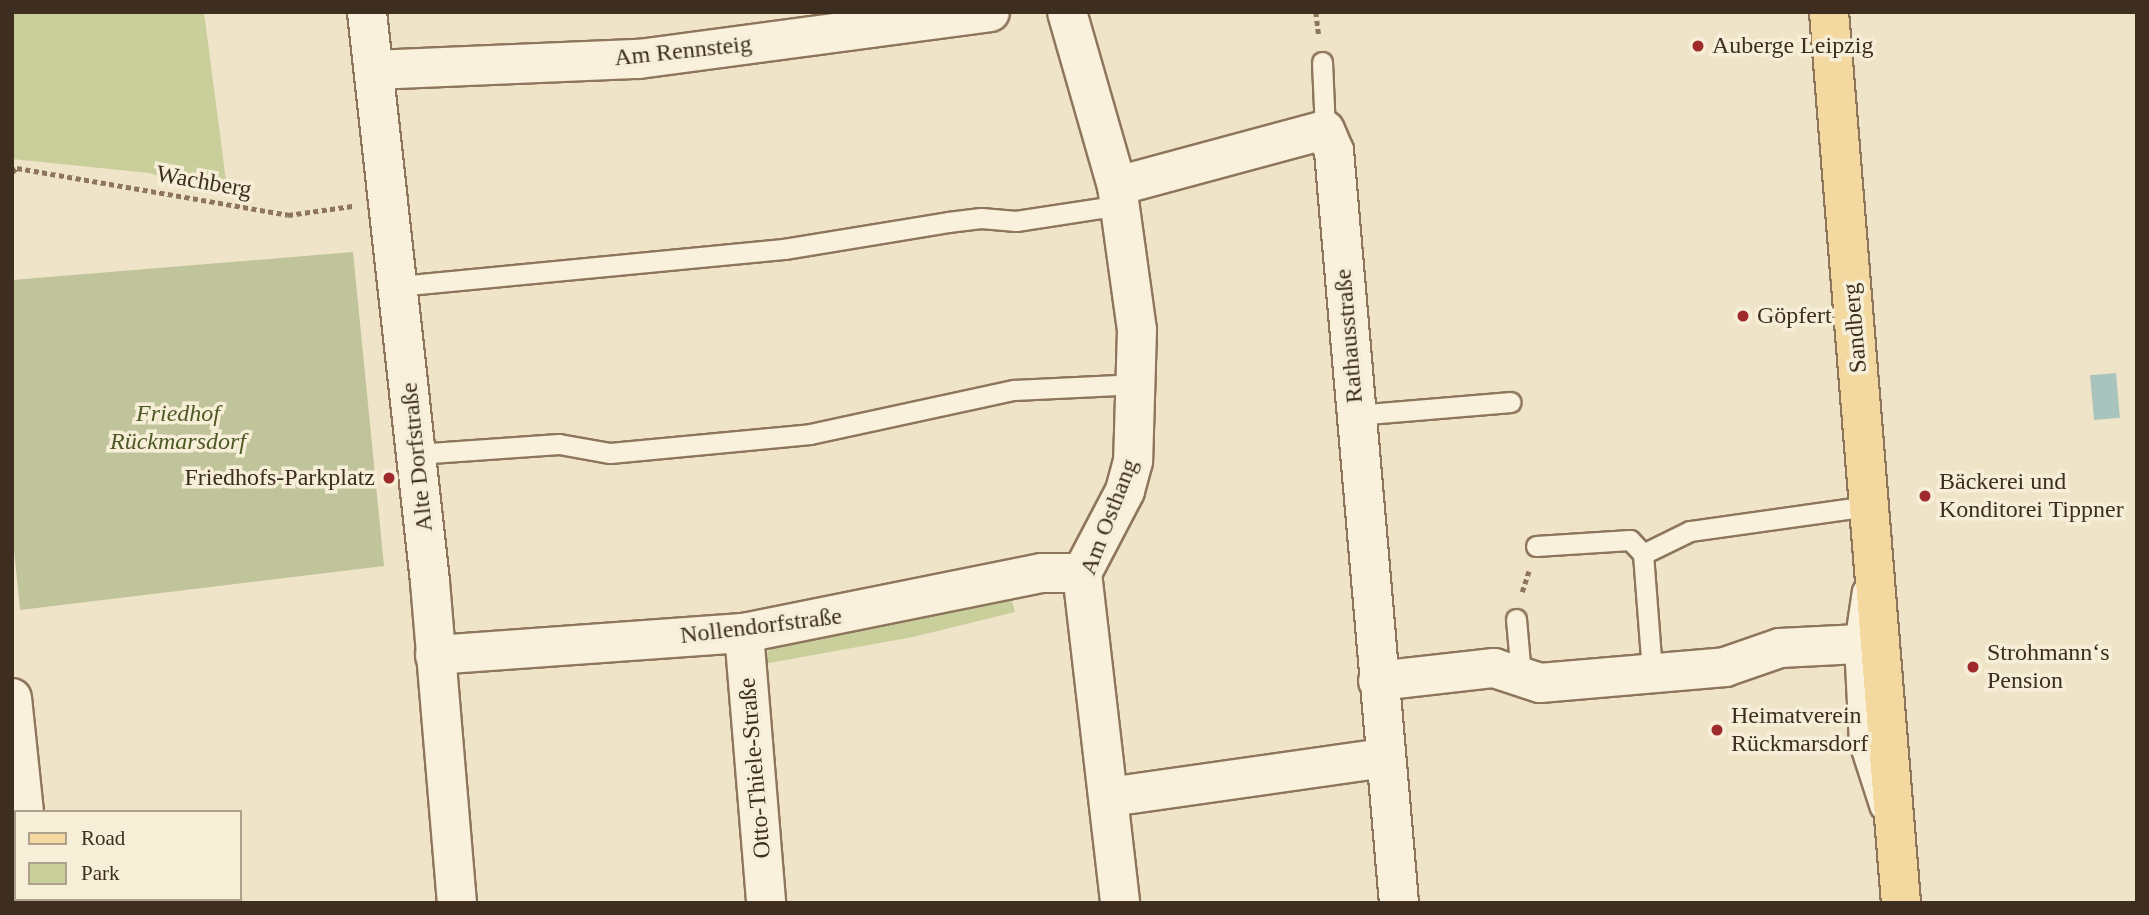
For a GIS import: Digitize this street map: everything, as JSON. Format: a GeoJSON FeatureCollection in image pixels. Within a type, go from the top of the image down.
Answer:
{"type":"FeatureCollection","features":[{"type":"Feature","properties":{"kind":"main road","name":"Sandberg"},"geometry":{"type":"LineString","coordinates":[[1829,12],[1870,517],[1867,644],[1901,903]]}},
{"type":"Feature","properties":{"kind":"street","name":"Alte Dorfstraße"},"geometry":{"type":"LineString","coordinates":[[367,12],[391,201],[457,903]]}},
{"type":"Feature","properties":{"kind":"street","name":"Am Rennsteig"},"geometry":{"type":"LineString","coordinates":[[374,70],[639,59],[990,12]]}},
{"type":"Feature","properties":{"kind":"street","name":"Am Osthang"},"geometry":{"type":"LineString","coordinates":[[1067,12],[1118,196],[1130,257],[1139,384],[1133,461],[1125,491],[1082,573],[1110,797],[1120,903]]}},
{"type":"Feature","properties":{"kind":"street"},"geometry":{"type":"LineString","coordinates":[[1118,196],[1325,130]]}},
{"type":"Feature","properties":{"kind":"street","name":"Rathausstraße"},"geometry":{"type":"LineString","coordinates":[[1325,130],[1334,151],[1399,903]]}},
{"type":"Feature","properties":{"kind":"street","name":"Nollendorfstraße"},"geometry":{"type":"LineString","coordinates":[[435,655],[744,633],[1042,573],[1082,573]]}},
{"type":"Feature","properties":{"kind":"street","name":"Otto-Thiele-Straße"},"geometry":{"type":"LineString","coordinates":[[744,633],[766,903]]}},
{"type":"Feature","properties":{"kind":"street"},"geometry":{"type":"LineString","coordinates":[[1378,681],[1494,668],[1540,683],[1725,667],[1780,649],[1867,644]]}},
{"type":"Feature","properties":{"kind":"street"},"geometry":{"type":"LineString","coordinates":[[12,698],[24,810]]}},
{"type":"Feature","properties":{"kind":"street"},"geometry":{"type":"LineString","coordinates":[[1110,797],[1385,758]]}},
{"type":"Feature","properties":{"kind":"lane"},"geometry":{"type":"LineString","coordinates":[[1322,62],[1325,130]]}},
{"type":"Feature","properties":{"kind":"lane"},"geometry":{"type":"LineString","coordinates":[[399,286],[784,249],[981,218],[1016,221],[1118,196]]}},
{"type":"Feature","properties":{"kind":"lane"},"geometry":{"type":"LineString","coordinates":[[416,454],[559,444],[610,453],[810,435],[1014,390],[1139,384]]}},
{"type":"Feature","properties":{"kind":"lane"},"geometry":{"type":"LineString","coordinates":[[1356,415],[1510,402]]}},
{"type":"Feature","properties":{"kind":"lane"},"geometry":{"type":"LineString","coordinates":[[1643,554],[1690,531],[1870,517]]}},
{"type":"Feature","properties":{"kind":"lane"},"geometry":{"type":"LineString","coordinates":[[1536,546],[1630,540],[1643,554],[1652,672]]}},
{"type":"Feature","properties":{"kind":"lane"},"geometry":{"type":"LineString","coordinates":[[1516,619],[1521,675]]}},
{"type":"Feature","properties":{"kind":"path","name":"Wachberg"},"geometry":{"type":"LineString","coordinates":[[12,172],[17,168],[288,215],[391,201]]}},
{"type":"Feature","properties":{"kind":"path"},"geometry":{"type":"LineString","coordinates":[[1516,619],[1536,546]]}},
{"type":"Feature","properties":{"kind":"green space"},"geometry":{"type":"Polygon","coordinates":[[[12,12],[204,12],[228,196],[149,173],[12,159],[12,12]]]}},
{"type":"Feature","properties":{"kind":"green space","name":"Friedhof Rückmarsdorf"},"geometry":{"type":"Polygon","coordinates":[[[353,252],[384,566],[20,610],[12,529],[12,280],[353,252]]]}},
{"type":"Feature","properties":{"kind":"green space"},"geometry":{"type":"Polygon","coordinates":[[[1010,593],[1015,612],[913,637],[758,665],[772,647],[1010,593]]]}},
{"type":"Feature","properties":{"kind":"water"},"geometry":{"type":"Polygon","coordinates":[[[2116,373],[2120,418],[2094,420],[2090,375],[2116,373]]]}},
{"type":"Feature","properties":{"kind":"place","name":"Auberge Leipzig"},"geometry":{"type":"Point","coordinates":[1698,46]}},
{"type":"Feature","properties":{"kind":"place","name":"Göpfert"},"geometry":{"type":"Point","coordinates":[1743,316]}},
{"type":"Feature","properties":{"kind":"place","name":"Friedhofs-Parkplatz"},"geometry":{"type":"Point","coordinates":[389,478]}},
{"type":"Feature","properties":{"kind":"place","name":"Bäckerei und Konditorei Tippner"},"geometry":{"type":"Point","coordinates":[1925,496]}},
{"type":"Feature","properties":{"kind":"place","name":"Strohmann‘s Pension"},"geometry":{"type":"Point","coordinates":[1973,667]}},
{"type":"Feature","properties":{"kind":"place","name":"Heimatverein Rückmarsdorf"},"geometry":{"type":"Point","coordinates":[1717,730]}}]}
